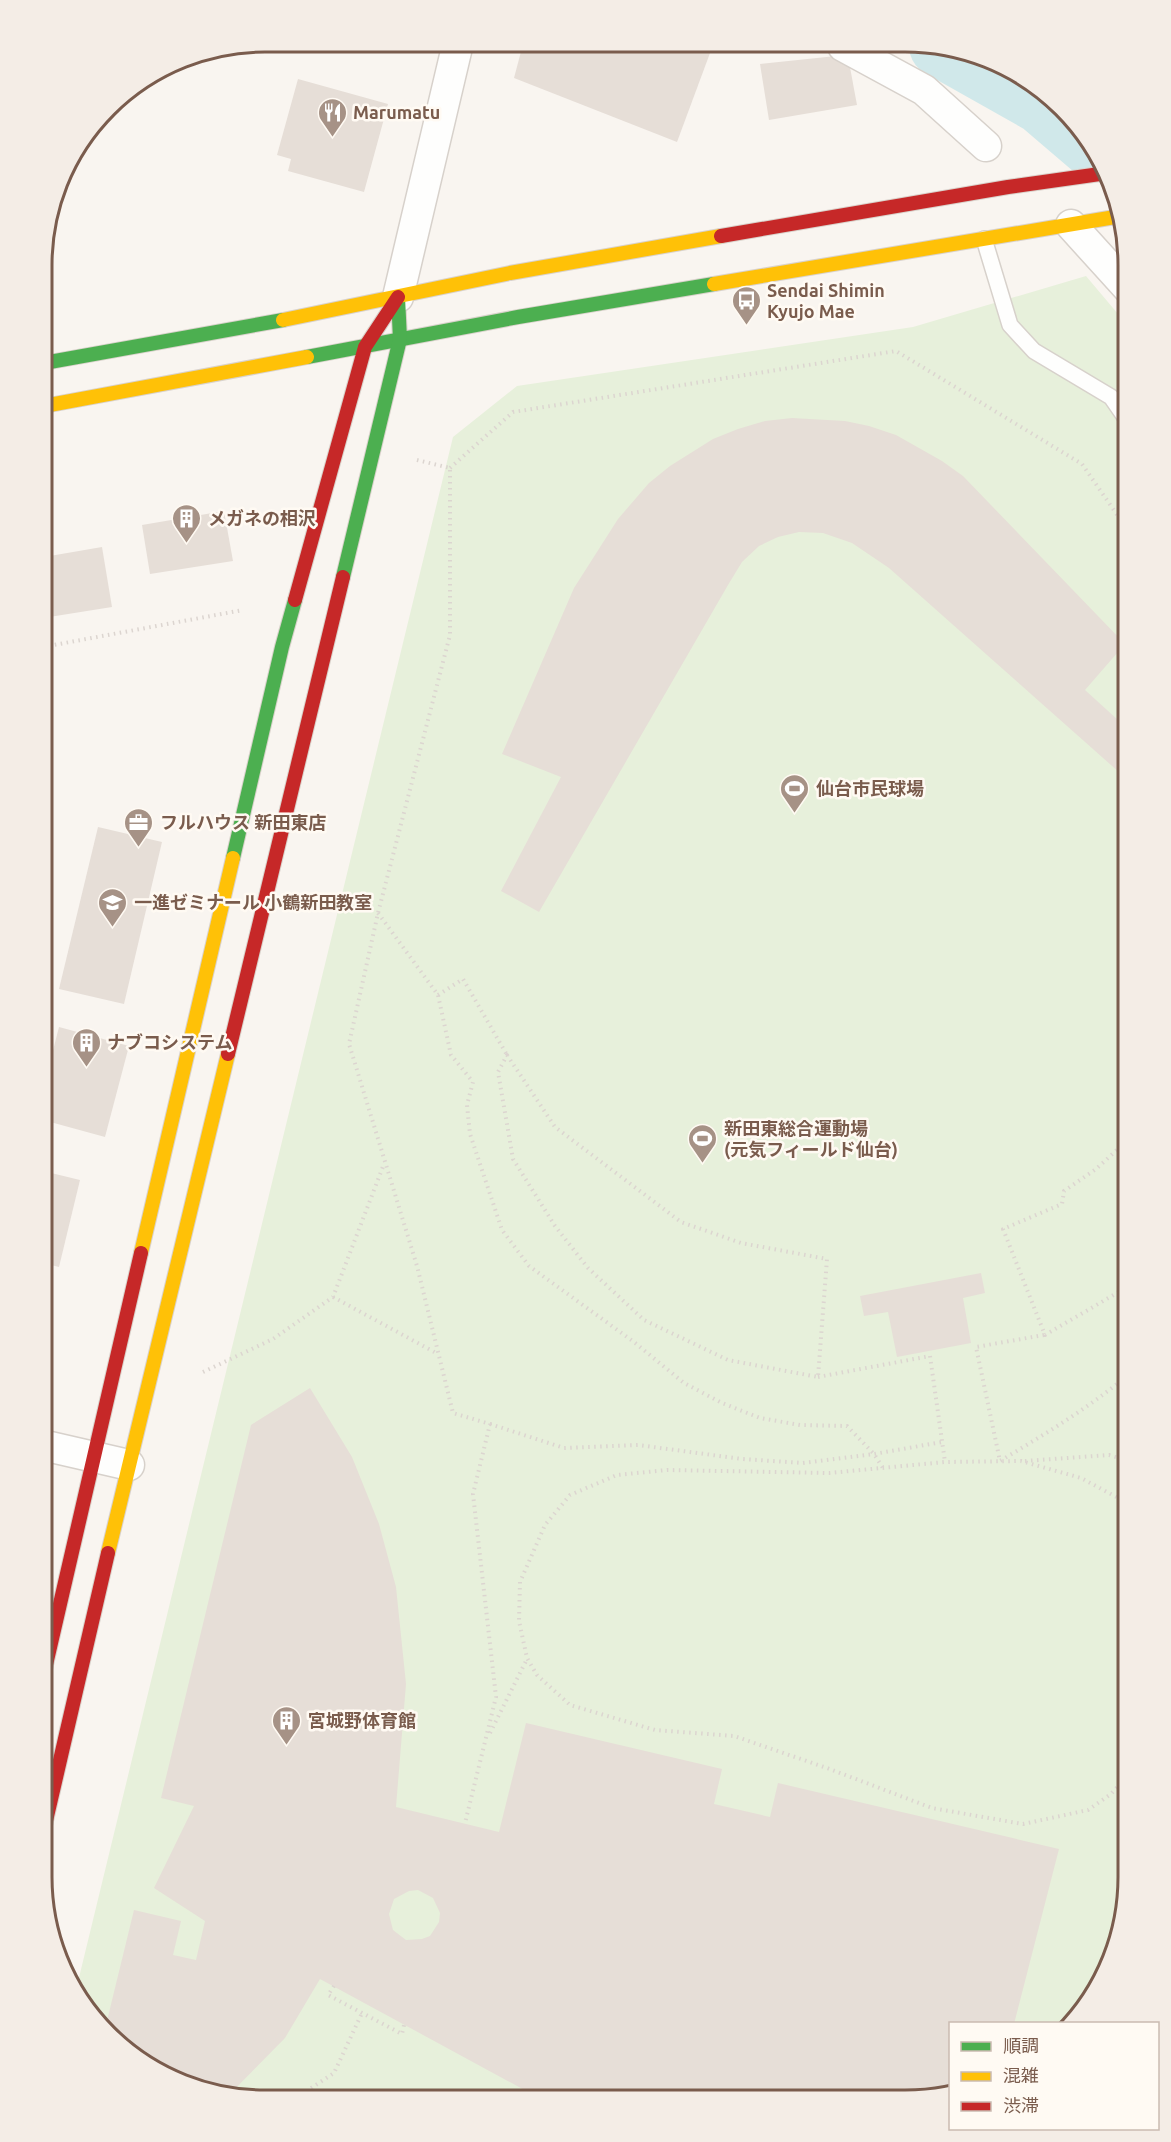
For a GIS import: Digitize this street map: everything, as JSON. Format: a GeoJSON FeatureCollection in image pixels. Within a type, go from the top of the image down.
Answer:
{"type":"FeatureCollection","features":[{"type":"Feature","properties":{"kind":"street"},"geometry":{"type":"LineString","coordinates":[[854,52],[924,90],[986,146]]}},
{"type":"Feature","properties":{"kind":"street"},"geometry":{"type":"LineString","coordinates":[[52,1795],[129,1465],[400,339],[398,297],[456,53]]}},
{"type":"Feature","properties":{"kind":"street"},"geometry":{"type":"LineString","coordinates":[[52,362],[265,324],[522,271],[1008,187],[1098,174]]}},
{"type":"Feature","properties":{"kind":"street"},"geometry":{"type":"LineString","coordinates":[[52,405],[518,317],[1113,218]]}},
{"type":"Feature","properties":{"kind":"street"},"geometry":{"type":"LineString","coordinates":[[1071,225],[1118,277]]}},
{"type":"Feature","properties":{"kind":"street"},"geometry":{"type":"LineString","coordinates":[[52,1638],[282,647],[365,347],[398,297]]}},
{"type":"Feature","properties":{"kind":"street"},"geometry":{"type":"LineString","coordinates":[[52,1447],[129,1465]]}},
{"type":"Feature","properties":{"kind":"lane"},"geometry":{"type":"LineString","coordinates":[[984,239],[1010,325],[1034,351],[1111,397],[1118,407]]}},
{"type":"Feature","properties":{"kind":"path"},"geometry":{"type":"LineString","coordinates":[[942,1442],[803,1463],[742,1459],[638,1445],[564,1448],[453,1413],[417,1266],[349,1044],[378,913],[450,635],[450,468],[513,412],[896,351],[1082,464],[1118,516]]}},
{"type":"Feature","properties":{"kind":"path"},"geometry":{"type":"LineString","coordinates":[[417,460],[450,468]]}},
{"type":"Feature","properties":{"kind":"path"},"geometry":{"type":"LineString","coordinates":[[52,645],[243,610]]}},
{"type":"Feature","properties":{"kind":"path"},"geometry":{"type":"LineString","coordinates":[[378,913],[438,995],[451,1055],[473,1082],[467,1105],[470,1134],[502,1230],[529,1266],[634,1342],[684,1383],[722,1403],[760,1418],[800,1425],[847,1426],[874,1454],[883,1468]]}},
{"type":"Feature","properties":{"kind":"path"},"geometry":{"type":"LineString","coordinates":[[438,995],[463,979],[507,1054],[555,1127],[681,1222],[741,1243],[827,1259],[818,1377]]}},
{"type":"Feature","properties":{"kind":"path"},"geometry":{"type":"LineString","coordinates":[[507,1054],[498,1072],[513,1159],[555,1226],[588,1268],[644,1320],[728,1360],[818,1377],[930,1356],[945,1462]]}},
{"type":"Feature","properties":{"kind":"path"},"geometry":{"type":"LineString","coordinates":[[1045,1335],[1003,1229],[1062,1204],[1064,1191],[1096,1169],[1118,1149]]}},
{"type":"Feature","properties":{"kind":"path"},"geometry":{"type":"LineString","coordinates":[[204,1372],[273,1339],[333,1297],[385,1162]]}},
{"type":"Feature","properties":{"kind":"path"},"geometry":{"type":"LineString","coordinates":[[1000,1461],[976,1347],[1045,1335],[1118,1292]]}},
{"type":"Feature","properties":{"kind":"path"},"geometry":{"type":"LineString","coordinates":[[333,1297],[438,1354]]}},
{"type":"Feature","properties":{"kind":"path"},"geometry":{"type":"LineString","coordinates":[[1000,1461],[1052,1430],[1102,1397],[1118,1383]]}},
{"type":"Feature","properties":{"kind":"path"},"geometry":{"type":"LineString","coordinates":[[465,1823],[496,1697],[473,1494],[490,1424]]}},
{"type":"Feature","properties":{"kind":"path"},"geometry":{"type":"LineString","coordinates":[[1118,1458],[1109,1455],[1021,1461],[945,1462],[829,1473],[667,1470],[617,1475],[570,1495],[545,1525],[520,1582],[519,1621],[527,1658],[537,1675],[570,1705],[655,1730],[734,1736],[932,1808],[1023,1824],[1088,1810],[1118,1786]]}},
{"type":"Feature","properties":{"kind":"path"},"geometry":{"type":"LineString","coordinates":[[1021,1461],[1081,1478],[1118,1498]]}},
{"type":"Feature","properties":{"kind":"path"},"geometry":{"type":"LineString","coordinates":[[487,1739],[527,1658]]}},
{"type":"Feature","properties":{"kind":"path"},"geometry":{"type":"LineString","coordinates":[[333,1986],[328,1995],[402,2034],[404,2025]]}},
{"type":"Feature","properties":{"kind":"path"},"geometry":{"type":"LineString","coordinates":[[308,2090],[334,2073],[362,2013]]}},
{"type":"Feature","properties":{"kind":"green space","name":"新田東総合運動場 (元気フィールド仙台)"},"geometry":{"type":"Polygon","coordinates":[[[1086,276],[1118,314],[1118,1890],[1111,1931],[1097,1971],[1083,1995],[1061,2022],[949,2022],[949,2085],[933,2088],[905,2090],[266,2090],[238,2088],[211,2082],[171,2068],[147,2054],[125,2037],[105,2017],[79,1979],[453,437],[517,386],[913,327],[1086,276]]]}},
{"type":"Feature","properties":{"kind":"building"},"geometry":{"type":"Polygon","coordinates":[[[710,52],[677,142],[514,78],[521,53],[710,52]]]}},
{"type":"Feature","properties":{"kind":"building"},"geometry":{"type":"Polygon","coordinates":[[[836,56],[849,62],[857,105],[769,120],[760,64],[836,56]]]}},
{"type":"Feature","properties":{"kind":"building"},"geometry":{"type":"Polygon","coordinates":[[[298,79],[388,104],[364,192],[288,171],[291,159],[277,155],[298,79]]]}},
{"type":"Feature","properties":{"kind":"building"},"geometry":{"type":"Polygon","coordinates":[[[792,418],[845,421],[869,426],[896,435],[942,461],[963,476],[1118,637],[1118,652],[1085,690],[1118,720],[1118,771],[889,568],[852,543],[823,533],[799,532],[778,537],[759,546],[742,562],[539,912],[501,891],[561,777],[502,754],[574,588],[618,519],[649,483],[670,466],[713,439],[765,421],[792,418]]]}},
{"type":"Feature","properties":{"kind":"building","name":"メガネの相沢"},"geometry":{"type":"Polygon","coordinates":[[[224,511],[233,561],[150,574],[142,525],[224,511]]]}},
{"type":"Feature","properties":{"kind":"building"},"geometry":{"type":"Polygon","coordinates":[[[102,547],[112,607],[52,617],[52,556],[102,547]]]}},
{"type":"Feature","properties":{"kind":"building"},"geometry":{"type":"Polygon","coordinates":[[[98,827],[162,842],[124,1004],[59,989],[98,827]]]}},
{"type":"Feature","properties":{"kind":"building","name":"ナブコシステム"},"geometry":{"type":"Polygon","coordinates":[[[59,1027],[129,1046],[105,1137],[52,1122],[52,1054],[59,1027]]]}},
{"type":"Feature","properties":{"kind":"building"},"geometry":{"type":"Polygon","coordinates":[[[52,1173],[80,1180],[59,1267],[52,1265],[52,1173]]]}},
{"type":"Feature","properties":{"kind":"building"},"geometry":{"type":"Polygon","coordinates":[[[981,1273],[985,1293],[963,1298],[971,1343],[897,1357],[888,1312],[864,1316],[860,1296],[981,1273]]]}},
{"type":"Feature","properties":{"kind":"building","name":"宮城野体育館"},"geometry":{"type":"Polygon","coordinates":[[[310,1388],[352,1457],[379,1524],[396,1587],[406,1684],[396,1807],[499,1832],[526,1723],[722,1769],[714,1804],[770,1817],[778,1783],[1059,1849],[1015,2022],[949,2022],[949,2085],[905,2090],[524,2090],[320,1979],[285,2038],[236,2088],[197,2078],[171,2068],[147,2054],[107,2019],[134,1910],[181,1921],[173,1955],[196,1960],[205,1921],[154,1888],[194,1806],[161,1798],[251,1425],[310,1388]],[[418,1890],[409,1891],[394,1899],[389,1914],[393,1930],[406,1940],[430,1936],[439,1922],[440,1913],[433,1898],[418,1890]]]}},
{"type":"Feature","properties":{"kind":"waterway"},"geometry":{"type":"LineString","coordinates":[[970,63],[1041,103],[1062,121]]}},
{"type":"Feature","properties":{"kind":"traffic: fast"},"geometry":{"type":"LineString","coordinates":[[307,357],[518,317],[714,284]]}},
{"type":"Feature","properties":{"kind":"traffic: fast"},"geometry":{"type":"LineString","coordinates":[[343,577],[400,339],[398,297]]}},
{"type":"Feature","properties":{"kind":"traffic: fast"},"geometry":{"type":"LineString","coordinates":[[52,362],[283,320]]}},
{"type":"Feature","properties":{"kind":"traffic: fast"},"geometry":{"type":"LineString","coordinates":[[233,858],[295,600]]}},
{"type":"Feature","properties":{"kind":"traffic: slow"},"geometry":{"type":"LineString","coordinates":[[714,284],[1112,217]]}},
{"type":"Feature","properties":{"kind":"traffic: slow"},"geometry":{"type":"LineString","coordinates":[[283,320],[510,273],[721,236]]}},
{"type":"Feature","properties":{"kind":"traffic: slow"},"geometry":{"type":"LineString","coordinates":[[52,405],[307,357]]}},
{"type":"Feature","properties":{"kind":"traffic: slow"},"geometry":{"type":"LineString","coordinates":[[141,1253],[233,858]]}},
{"type":"Feature","properties":{"kind":"traffic: slow"},"geometry":{"type":"LineString","coordinates":[[108,1553],[228,1054]]}},
{"type":"Feature","properties":{"kind":"traffic: jam"},"geometry":{"type":"LineString","coordinates":[[721,236],[1008,187],[1098,174]]}},
{"type":"Feature","properties":{"kind":"traffic: jam"},"geometry":{"type":"LineString","coordinates":[[295,600],[365,347],[398,297]]}},
{"type":"Feature","properties":{"kind":"traffic: jam"},"geometry":{"type":"LineString","coordinates":[[228,1054],[343,577]]}},
{"type":"Feature","properties":{"kind":"traffic: jam"},"geometry":{"type":"LineString","coordinates":[[52,1639],[141,1253]]}},
{"type":"Feature","properties":{"kind":"traffic: jam"},"geometry":{"type":"LineString","coordinates":[[52,1795],[108,1553]]}},
{"type":"Feature","properties":{"kind":"place","name":"Marumatu"},"geometry":{"type":"Point","coordinates":[332,138]}},
{"type":"Feature","properties":{"kind":"place","name":"Sendai Shimin Kyujo Mae"},"geometry":{"type":"Point","coordinates":[746,326]}},
{"type":"Feature","properties":{"kind":"place","name":"メガネの相沢"},"geometry":{"type":"Point","coordinates":[187,544]}},
{"type":"Feature","properties":{"kind":"place","name":"仙台市民球場"},"geometry":{"type":"Point","coordinates":[795,814]}},
{"type":"Feature","properties":{"kind":"place","name":"フルハウス 新田東店"},"geometry":{"type":"Point","coordinates":[139,848]}},
{"type":"Feature","properties":{"kind":"place","name":"一進ゼミナール 小鶴新田教室"},"geometry":{"type":"Point","coordinates":[113,928]}},
{"type":"Feature","properties":{"kind":"place","name":"ナブコシステム"},"geometry":{"type":"Point","coordinates":[86,1068]}},
{"type":"Feature","properties":{"kind":"place","name":"新田東総合運動場 (元気フィールド仙台)"},"geometry":{"type":"Point","coordinates":[703,1164]}},
{"type":"Feature","properties":{"kind":"place","name":"宮城野体育館"},"geometry":{"type":"Point","coordinates":[287,1746]}}]}
